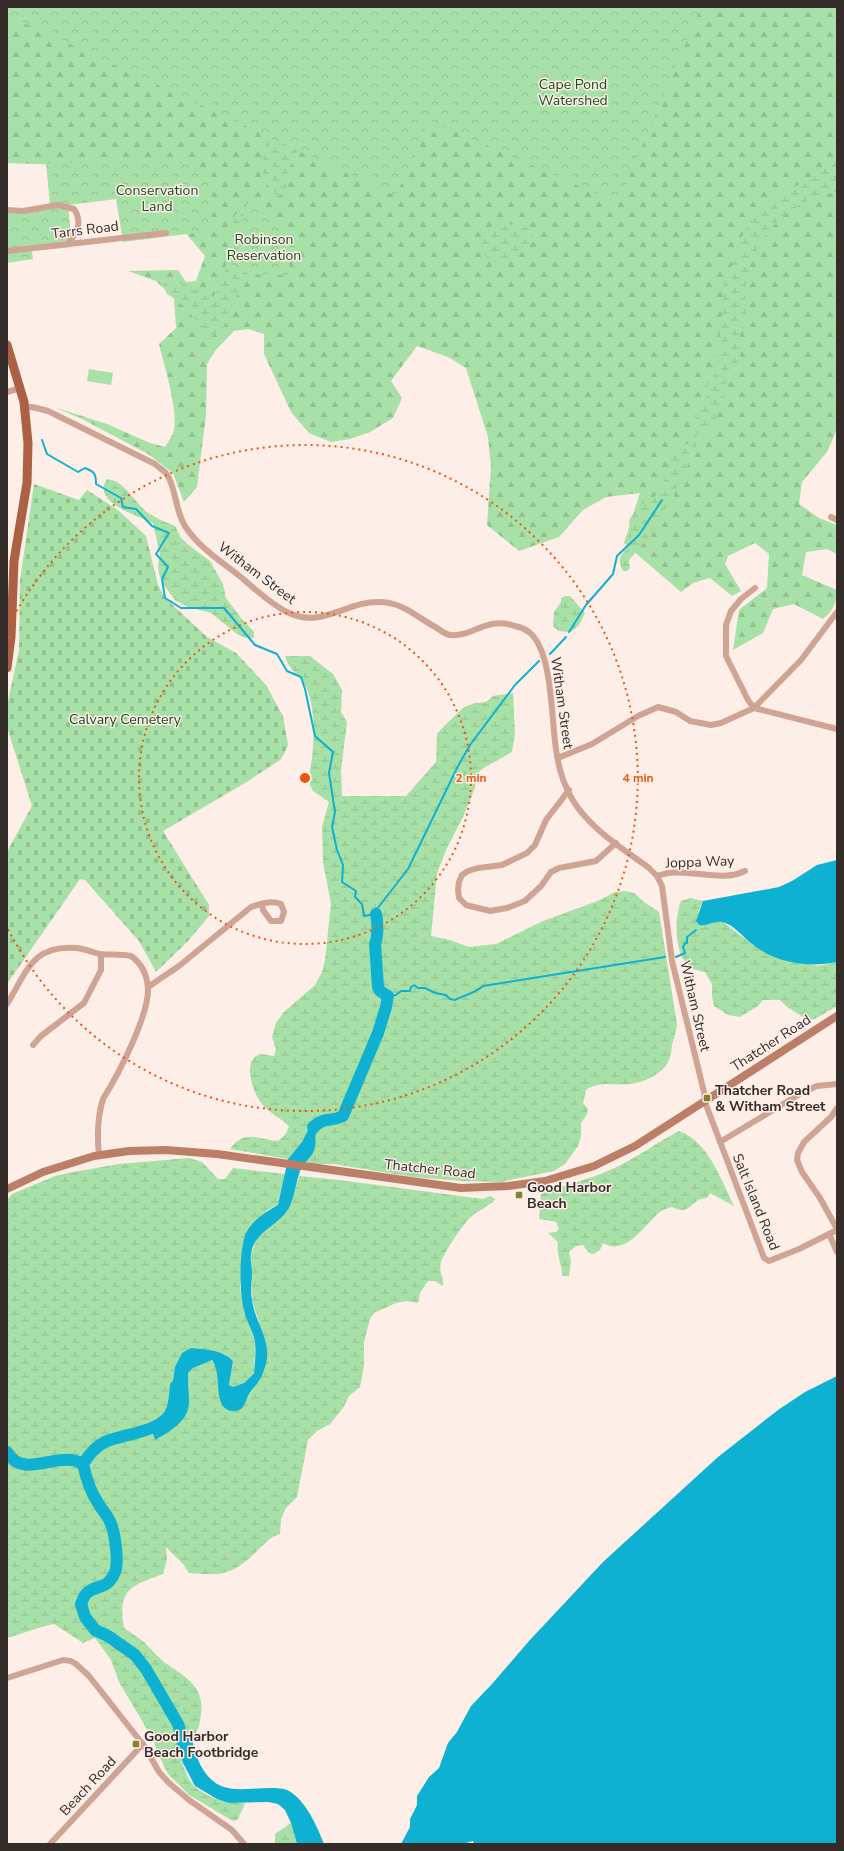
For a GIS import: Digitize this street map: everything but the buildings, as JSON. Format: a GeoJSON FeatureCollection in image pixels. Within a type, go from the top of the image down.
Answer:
{"type":"FeatureCollection","features":[{"type":"Feature","properties":{"kind":"main road"},"geometry":{"type":"LineString","coordinates":[[7,345],[21,388],[25,407],[28,444],[27,483],[14,561],[11,638],[7,668]]}},
{"type":"Feature","properties":{"kind":"main road","name":"Thatcher Road"},"geometry":{"type":"LineString","coordinates":[[7,1189],[49,1170],[99,1155],[129,1151],[166,1150],[217,1154],[461,1188],[527,1184],[568,1175],[619,1155],[656,1134],[837,1016]]}},
{"type":"Feature","properties":{"kind":"street"},"geometry":{"type":"LineString","coordinates":[[7,210],[23,211],[58,205],[74,209],[78,214],[78,228],[69,243]]}},
{"type":"Feature","properties":{"kind":"street","name":"Tarrs Road"},"geometry":{"type":"LineString","coordinates":[[7,251],[166,233]]}},
{"type":"Feature","properties":{"kind":"street"},"geometry":{"type":"LineString","coordinates":[[7,392],[21,388]]}},
{"type":"Feature","properties":{"kind":"street","name":"Witham Street"},"geometry":{"type":"LineString","coordinates":[[25,407],[48,411],[154,464],[167,474],[184,525],[198,543],[287,612],[305,617],[326,617],[346,608],[371,602],[381,602],[402,606],[448,635],[457,635],[499,622],[528,630],[537,640],[543,652],[558,758],[569,790],[581,811],[593,825],[649,868],[657,876],[662,886],[672,961],[704,1092],[705,1102]]}},
{"type":"Feature","properties":{"kind":"street"},"geometry":{"type":"LineString","coordinates":[[755,588],[741,599],[731,611],[726,625],[726,656],[748,700],[754,708],[837,730]]}},
{"type":"Feature","properties":{"kind":"street"},"geometry":{"type":"LineString","coordinates":[[558,758],[592,744],[651,709],[665,708],[676,712],[690,721],[711,725],[754,708],[801,660],[837,612]]}},
{"type":"Feature","properties":{"kind":"street"},"geometry":{"type":"LineString","coordinates":[[569,790],[546,820],[535,845],[528,853],[502,865],[478,868],[468,871],[462,875],[458,890],[460,898],[466,906],[490,911],[507,908],[525,901],[541,886],[551,872],[559,868],[596,862],[616,844]]}},
{"type":"Feature","properties":{"kind":"street","name":"Joppa Way"},"geometry":{"type":"LineString","coordinates":[[657,876],[668,872],[732,875],[745,871]]}},
{"type":"Feature","properties":{"kind":"street"},"geometry":{"type":"LineString","coordinates":[[148,987],[179,966],[246,911],[262,904]]}},
{"type":"Feature","properties":{"kind":"street"},"geometry":{"type":"LineString","coordinates":[[7,1004],[34,960],[46,951],[54,948],[77,948],[102,954],[131,956],[141,965],[148,987],[144,1010],[137,1031],[103,1099],[100,1109],[98,1135],[99,1155]]}},
{"type":"Feature","properties":{"kind":"street"},"geometry":{"type":"LineString","coordinates":[[33,1044],[41,1036],[84,1003],[101,970],[102,954]]}},
{"type":"Feature","properties":{"kind":"street"},"geometry":{"type":"LineString","coordinates":[[720,1142],[803,1092],[817,1086],[837,1084]]}},
{"type":"Feature","properties":{"kind":"street","name":"Salt Island Road"},"geometry":{"type":"LineString","coordinates":[[705,1102],[764,1258],[769,1261],[799,1249],[837,1229]]}},
{"type":"Feature","properties":{"kind":"street"},"geometry":{"type":"LineString","coordinates":[[837,1108],[830,1117],[804,1142],[798,1153],[797,1160],[802,1172],[820,1198],[837,1229]]}},
{"type":"Feature","properties":{"kind":"street"},"geometry":{"type":"LineString","coordinates":[[829,1234],[837,1252]]}},
{"type":"Feature","properties":{"kind":"street"},"geometry":{"type":"LineString","coordinates":[[7,1678],[63,1660],[71,1661],[89,1676],[143,1744],[159,1772],[169,1783],[189,1800],[232,1830],[240,1843]]}},
{"type":"Feature","properties":{"kind":"street","name":"Beach Road"},"geometry":{"type":"LineString","coordinates":[[50,1844],[143,1744]]}},
{"type":"Feature","properties":{"kind":"green space"},"geometry":{"type":"Polygon","coordinates":[[[7,7],[837,7],[837,429],[827,452],[802,482],[799,504],[819,518],[837,525],[837,554],[827,549],[806,552],[802,575],[837,590],[835,603],[832,609],[823,619],[794,604],[773,609],[763,633],[733,650],[739,610],[767,588],[769,554],[755,543],[728,556],[725,564],[741,591],[732,596],[710,578],[693,583],[681,592],[624,543],[640,493],[606,497],[583,510],[559,537],[519,551],[487,525],[491,467],[488,437],[466,368],[448,357],[417,346],[391,381],[402,398],[393,418],[370,432],[350,439],[331,442],[309,433],[291,412],[264,354],[264,334],[248,329],[234,331],[214,352],[207,364],[206,415],[197,487],[184,502],[173,473],[148,454],[82,419],[54,407],[107,424],[150,443],[165,447],[173,433],[175,425],[173,402],[159,344],[176,328],[174,298],[156,281],[128,271],[178,270],[186,282],[196,281],[205,256],[171,216],[63,165],[7,163],[7,7]]]}},
{"type":"Feature","properties":{"kind":"green space","name":"Cape Pond Watershed"},"geometry":{"type":"Polygon","coordinates":[[[7,7],[701,7],[618,203],[429,120],[396,196],[7,15],[7,7]]]}},
{"type":"Feature","properties":{"kind":"green space"},"geometry":{"type":"Polygon","coordinates":[[[289,85],[298,155],[289,169],[285,191],[283,194],[278,196],[263,180],[262,162],[289,85]]]}},
{"type":"Feature","properties":{"kind":"green space"},"geometry":{"type":"Polygon","coordinates":[[[837,156],[837,192],[820,196],[789,212],[776,223],[765,236],[756,251],[746,285],[746,318],[740,335],[739,359],[738,362],[725,375],[726,387],[724,397],[714,425],[703,433],[698,444],[690,455],[685,476],[675,491],[673,501],[662,512],[650,536],[629,560],[630,568],[627,571],[623,571],[620,565],[620,557],[631,541],[629,523],[631,517],[641,504],[656,495],[666,476],[671,459],[676,450],[692,442],[696,437],[697,428],[695,413],[705,402],[708,381],[714,376],[717,365],[725,277],[736,259],[739,244],[747,225],[756,212],[769,200],[819,174],[827,161],[837,156]]]}},
{"type":"Feature","properties":{"kind":"green space","name":"Conservation Land"},"geometry":{"type":"Polygon","coordinates":[[[171,158],[212,177],[211,231],[123,242],[116,199],[68,205],[72,247],[32,251],[33,259],[7,263],[7,210],[50,205],[46,163],[125,162],[171,158]]]}},
{"type":"Feature","properties":{"kind":"green space","name":"Robinson Reservation"},"geometry":{"type":"Polygon","coordinates":[[[248,194],[272,212],[291,235],[289,275],[232,274],[248,194]]]}},
{"type":"Feature","properties":{"kind":"green space"},"geometry":{"type":"Polygon","coordinates":[[[246,211],[239,290],[225,326],[211,337],[179,301],[167,294],[163,284],[170,278],[213,297],[223,282],[235,214],[246,211]]]}},
{"type":"Feature","properties":{"kind":"green space"},"geometry":{"type":"Polygon","coordinates":[[[519,223],[532,231],[533,241],[527,247],[502,261],[495,261],[485,255],[482,244],[483,238],[485,233],[490,228],[519,223]]]}},
{"type":"Feature","properties":{"kind":"green space"},"geometry":{"type":"Polygon","coordinates":[[[89,369],[113,373],[111,385],[87,381],[89,369]]]}},
{"type":"Feature","properties":{"kind":"green space"},"geometry":{"type":"Polygon","coordinates":[[[107,479],[119,483],[147,512],[175,526],[181,538],[210,561],[223,584],[226,598],[254,632],[254,638],[245,638],[237,634],[211,613],[188,607],[175,600],[163,584],[159,574],[158,565],[160,555],[153,523],[118,507],[111,501],[105,495],[104,487],[107,479]]]}},
{"type":"Feature","properties":{"kind":"green space","name":"Calvary Cemetery"},"geometry":{"type":"Polygon","coordinates":[[[34,484],[79,500],[87,490],[118,510],[146,536],[158,585],[165,598],[207,637],[236,653],[266,685],[283,716],[288,745],[280,760],[245,783],[163,831],[209,905],[209,916],[188,941],[156,972],[139,941],[85,880],[80,879],[7,984],[7,852],[32,806],[7,727],[7,706],[19,650],[20,580],[34,484]]]}},
{"type":"Feature","properties":{"kind":"green space"},"geometry":{"type":"Polygon","coordinates":[[[570,596],[585,613],[579,625],[571,632],[558,631],[553,626],[554,612],[561,602],[561,598],[570,596]]]}},
{"type":"Feature","properties":{"kind":"green space"},"geometry":{"type":"Polygon","coordinates":[[[285,656],[310,656],[333,674],[342,690],[341,712],[347,722],[341,771],[342,796],[406,796],[436,762],[437,734],[445,725],[464,707],[475,703],[486,702],[493,696],[513,693],[515,733],[512,752],[482,769],[477,774],[475,788],[437,873],[431,936],[450,940],[469,947],[496,944],[543,921],[595,902],[616,892],[625,891],[634,893],[659,912],[677,1024],[668,1062],[660,1072],[649,1079],[631,1084],[597,1085],[586,1090],[583,1103],[588,1109],[587,1114],[581,1123],[581,1136],[578,1146],[565,1164],[554,1171],[500,1182],[462,1181],[414,1177],[333,1164],[313,1164],[306,1162],[313,1153],[315,1147],[315,1137],[317,1131],[313,1120],[302,1142],[288,1159],[230,1149],[241,1139],[246,1137],[258,1137],[278,1141],[286,1134],[289,1126],[265,1107],[259,1100],[251,1080],[250,1066],[252,1060],[258,1055],[263,1054],[274,1056],[276,1049],[272,1037],[276,1023],[283,1013],[315,985],[322,972],[325,960],[331,904],[323,862],[322,827],[329,802],[313,791],[308,781],[314,735],[310,699],[307,689],[289,665],[285,656]]]}},
{"type":"Feature","properties":{"kind":"green space"},"geometry":{"type":"Polygon","coordinates":[[[690,898],[703,901],[698,912],[705,926],[714,921],[723,922],[753,945],[777,958],[818,966],[837,962],[837,1006],[815,1019],[808,1020],[787,1007],[780,1000],[763,1000],[758,1006],[740,1017],[728,1015],[714,1006],[712,984],[705,972],[695,970],[690,967],[681,954],[678,945],[677,917],[679,908],[681,901],[690,898]]]}},
{"type":"Feature","properties":{"kind":"green space"},"geometry":{"type":"Polygon","coordinates":[[[679,1131],[689,1136],[706,1153],[719,1174],[734,1206],[710,1193],[707,1198],[697,1201],[687,1209],[684,1210],[672,1207],[666,1209],[660,1212],[627,1243],[620,1246],[611,1246],[603,1243],[600,1250],[594,1254],[589,1253],[583,1245],[576,1246],[569,1252],[571,1261],[569,1276],[562,1276],[558,1242],[548,1233],[556,1232],[559,1229],[556,1222],[539,1219],[541,1194],[610,1170],[679,1131]]]}},
{"type":"Feature","properties":{"kind":"green space"},"geometry":{"type":"Polygon","coordinates":[[[189,1158],[202,1162],[218,1179],[225,1179],[233,1168],[285,1174],[278,1205],[267,1210],[242,1255],[240,1287],[244,1310],[255,1343],[254,1372],[244,1383],[233,1387],[229,1386],[233,1361],[229,1357],[219,1352],[191,1348],[175,1367],[172,1387],[174,1401],[171,1417],[151,1428],[155,1440],[189,1403],[188,1373],[193,1368],[211,1360],[216,1365],[218,1388],[248,1396],[260,1380],[259,1322],[252,1300],[251,1254],[257,1239],[287,1211],[291,1204],[299,1176],[483,1199],[490,1196],[495,1199],[493,1202],[468,1219],[450,1245],[440,1265],[443,1286],[435,1281],[428,1281],[420,1293],[418,1303],[406,1301],[396,1303],[374,1313],[370,1319],[364,1342],[364,1365],[360,1387],[349,1396],[343,1408],[330,1424],[317,1431],[308,1440],[297,1497],[286,1508],[281,1519],[280,1534],[273,1537],[241,1565],[219,1574],[189,1573],[184,1565],[166,1547],[167,1559],[163,1574],[135,1586],[125,1597],[122,1615],[124,1628],[144,1642],[164,1662],[189,1681],[199,1694],[201,1713],[198,1729],[193,1737],[176,1743],[186,1773],[195,1787],[218,1800],[245,1803],[238,1819],[235,1821],[189,1795],[168,1774],[158,1754],[154,1741],[119,1682],[111,1660],[95,1638],[83,1643],[54,1624],[7,1638],[7,1200],[12,1194],[55,1176],[119,1164],[189,1158]]]}},
{"type":"Feature","properties":{"kind":"green space"},"geometry":{"type":"Polygon","coordinates":[[[291,1823],[297,1844],[275,1844],[275,1834],[291,1823]]]}},
{"type":"Feature","properties":{"kind":"water"},"geometry":{"type":"Polygon","coordinates":[[[837,860],[837,962],[826,964],[803,964],[781,960],[771,956],[752,944],[726,923],[719,922],[699,925],[696,921],[703,901],[779,887],[792,881],[817,865],[837,860]]]}},
{"type":"Feature","properties":{"kind":"water"},"geometry":{"type":"Polygon","coordinates":[[[321,1117],[326,1118],[326,1126],[316,1134],[314,1151],[300,1171],[290,1206],[281,1218],[257,1239],[251,1254],[252,1300],[267,1347],[266,1364],[261,1378],[249,1394],[242,1408],[237,1411],[233,1411],[226,1409],[222,1405],[218,1390],[217,1374],[212,1360],[193,1368],[188,1373],[189,1402],[186,1415],[177,1425],[155,1440],[151,1428],[171,1417],[174,1401],[172,1387],[175,1367],[182,1353],[191,1348],[219,1352],[229,1357],[233,1361],[229,1385],[233,1387],[244,1383],[254,1373],[255,1342],[245,1314],[241,1293],[240,1271],[244,1240],[246,1233],[256,1220],[264,1213],[278,1205],[288,1159],[302,1142],[313,1120],[321,1117]]]}},
{"type":"Feature","properties":{"kind":"water"},"geometry":{"type":"Polygon","coordinates":[[[837,1376],[837,1844],[474,1844],[473,1841],[463,1844],[401,1844],[410,1827],[410,1819],[417,1805],[417,1796],[429,1777],[439,1768],[448,1743],[457,1732],[471,1706],[529,1641],[603,1562],[718,1457],[778,1410],[805,1392],[837,1376]]]}},
{"type":"Feature","properties":{"kind":"water"},"geometry":{"type":"Polygon","coordinates":[[[193,1737],[196,1756],[208,1776],[215,1783],[231,1789],[275,1788],[289,1791],[306,1807],[324,1844],[297,1844],[291,1823],[285,1810],[278,1804],[268,1802],[229,1803],[217,1799],[195,1786],[183,1763],[176,1743],[193,1737]]]}},
{"type":"Feature","properties":{"kind":"waterway"},"geometry":{"type":"LineString","coordinates":[[42,440],[47,454],[78,472],[85,468],[91,471],[96,478],[96,484],[121,498],[123,507],[136,509],[152,526],[169,533],[156,554],[168,567],[162,579],[165,598],[181,608],[224,608],[255,645],[277,654],[287,671],[301,677],[315,736],[333,752],[329,773],[335,812],[332,827],[337,850],[343,865],[342,882],[356,891],[355,897],[362,904],[364,916],[376,914],[377,909],[408,869],[458,766],[470,745],[515,685],[539,661]]}},
{"type":"Feature","properties":{"kind":"waterway"},"geometry":{"type":"LineString","coordinates":[[569,632],[586,605],[613,574],[617,556],[639,535],[662,500]]}},
{"type":"Feature","properties":{"kind":"waterway"},"geometry":{"type":"LineString","coordinates":[[550,654],[566,637]]}},
{"type":"Feature","properties":{"kind":"waterway"},"geometry":{"type":"LineString","coordinates":[[313,1127],[321,1122],[343,1116],[378,1033],[386,1007],[388,996],[380,991],[378,987],[375,944],[377,937],[376,914]]}},
{"type":"Feature","properties":{"kind":"waterway"},"geometry":{"type":"LineString","coordinates":[[676,957],[685,953],[683,947],[685,943],[687,943],[687,937],[696,930]]}},
{"type":"Feature","properties":{"kind":"waterway"},"geometry":{"type":"LineString","coordinates":[[388,996],[396,995],[401,991],[410,991],[411,987],[414,985],[418,988],[425,988],[435,993],[446,995],[450,999],[455,1000],[483,986],[665,957]]}},
{"type":"Feature","properties":{"kind":"waterway"},"geometry":{"type":"LineString","coordinates":[[176,1386],[172,1410],[168,1417],[161,1423],[152,1428],[105,1442],[98,1446],[83,1464],[93,1494],[111,1524],[115,1541],[117,1562],[112,1578],[105,1585],[95,1588],[87,1593],[81,1604],[85,1617],[95,1630],[108,1636],[135,1655],[146,1669],[178,1724],[187,1756]]}},
{"type":"Feature","properties":{"kind":"waterway"},"geometry":{"type":"LineString","coordinates":[[7,1452],[13,1459],[28,1465],[63,1460],[74,1460],[83,1464]]}},
{"type":"Feature","properties":{"kind":"place","name":"Thatcher Road & Witham Street"},"geometry":{"type":"Point","coordinates":[707,1098]}},
{"type":"Feature","properties":{"kind":"place","name":"Good Harbor Beach"},"geometry":{"type":"Point","coordinates":[519,1195]}},
{"type":"Feature","properties":{"kind":"place","name":"Good Harbor Beach Footbridge"},"geometry":{"type":"Point","coordinates":[136,1744]}}]}
